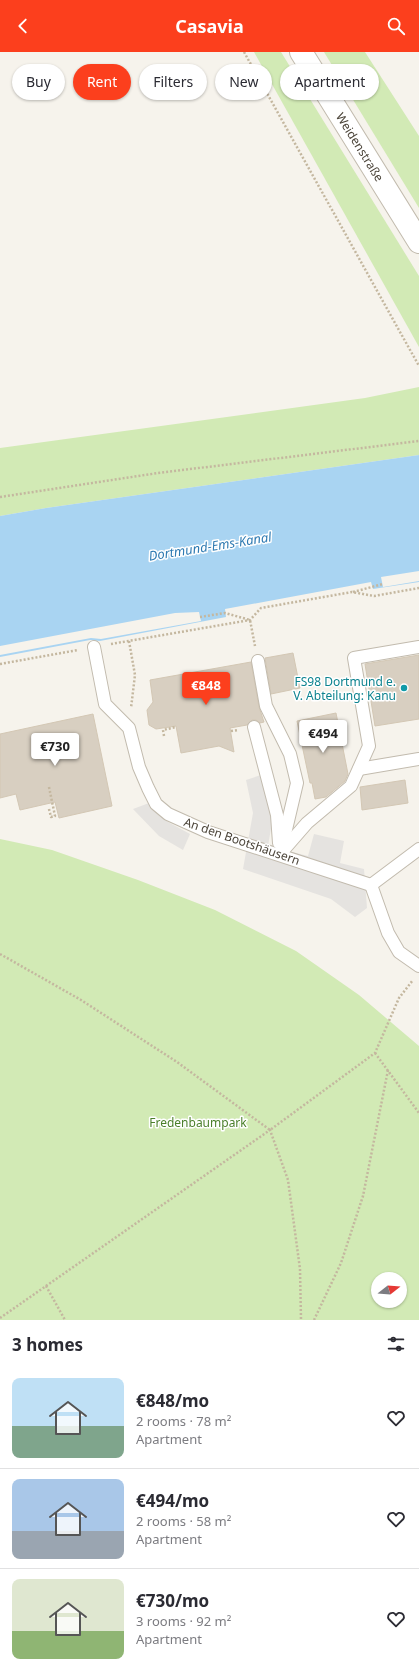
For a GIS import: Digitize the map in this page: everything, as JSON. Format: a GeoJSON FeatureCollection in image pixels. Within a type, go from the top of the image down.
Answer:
{"type":"FeatureCollection","features":[{"type":"Feature","properties":{"kind":"street","name":"Weidenstraße"},"geometry":{"type":"LineString","coordinates":[[301,52],[419,242]]}},
{"type":"Feature","properties":{"kind":"lane"},"geometry":{"type":"LineString","coordinates":[[94,647],[105,704],[129,728]]}},
{"type":"Feature","properties":{"kind":"lane"},"geometry":{"type":"LineString","coordinates":[[280,854],[307,823],[351,786],[369,746],[354,658],[419,647]]}},
{"type":"Feature","properties":{"kind":"lane"},"geometry":{"type":"LineString","coordinates":[[258,661],[266,706],[290,754],[297,783],[280,854]]}},
{"type":"Feature","properties":{"kind":"lane"},"geometry":{"type":"LineString","coordinates":[[254,727],[277,815],[280,854]]}},
{"type":"Feature","properties":{"kind":"lane","name":"An den Bootshäusern"},"geometry":{"type":"LineString","coordinates":[[129,728],[139,767],[148,788],[156,804],[168,814],[208,832],[280,854],[371,885]]}},
{"type":"Feature","properties":{"kind":"lane"},"geometry":{"type":"LineString","coordinates":[[359,769],[419,759]]}},
{"type":"Feature","properties":{"kind":"lane"},"geometry":{"type":"LineString","coordinates":[[419,849],[371,885],[388,934],[399,952],[419,966]]}},
{"type":"Feature","properties":{"kind":"path"},"geometry":{"type":"LineString","coordinates":[[244,52],[419,366]]}},
{"type":"Feature","properties":{"kind":"path"},"geometry":{"type":"LineString","coordinates":[[0,497],[158,473],[419,441]]}},
{"type":"Feature","properties":{"kind":"path"},"geometry":{"type":"LineString","coordinates":[[0,664],[250,620],[261,608],[352,592],[383,584]]}},
{"type":"Feature","properties":{"kind":"path"},"geometry":{"type":"LineString","coordinates":[[352,592],[374,596],[419,588]]}},
{"type":"Feature","properties":{"kind":"path"},"geometry":{"type":"LineString","coordinates":[[200,617],[225,613],[250,620]]}},
{"type":"Feature","properties":{"kind":"path"},"geometry":{"type":"LineString","coordinates":[[250,620],[258,661]]}},
{"type":"Feature","properties":{"kind":"path"},"geometry":{"type":"LineString","coordinates":[[129,641],[135,675],[129,728]]}},
{"type":"Feature","properties":{"kind":"path"},"geometry":{"type":"LineString","coordinates":[[164,736],[163,730],[176,728]]}},
{"type":"Feature","properties":{"kind":"path"},"geometry":{"type":"LineString","coordinates":[[49,787],[55,816],[51,817],[49,809]]}},
{"type":"Feature","properties":{"kind":"path"},"geometry":{"type":"LineString","coordinates":[[0,954],[81,1000],[177,1062],[270,1130],[288,1180],[300,1269],[301,1320]]}},
{"type":"Feature","properties":{"kind":"path"},"geometry":{"type":"LineString","coordinates":[[0,1318],[270,1130],[375,1053],[399,998],[414,979]]}},
{"type":"Feature","properties":{"kind":"path"},"geometry":{"type":"LineString","coordinates":[[375,1053],[419,1113]]}},
{"type":"Feature","properties":{"kind":"path"},"geometry":{"type":"LineString","coordinates":[[314,1320],[341,1263],[363,1196],[388,1070]]}},
{"type":"Feature","properties":{"kind":"path"},"geometry":{"type":"LineString","coordinates":[[46,1286],[65,1320]]}},
{"type":"Feature","properties":{"kind":"green space"},"geometry":{"type":"Polygon","coordinates":[[[254,52],[281,52],[288,64],[280,64],[280,98],[272,84],[272,64],[261,64],[254,52]]]}},
{"type":"Feature","properties":{"kind":"green space"},"geometry":{"type":"Polygon","coordinates":[[[324,52],[365,52],[373,64],[331,64],[324,52]]]}},
{"type":"Feature","properties":{"kind":"green space"},"geometry":{"type":"Polygon","coordinates":[[[379,74],[419,136],[419,208],[353,100],[379,100],[379,74]]]}},
{"type":"Feature","properties":{"kind":"green space"},"geometry":{"type":"Polygon","coordinates":[[[281,100],[311,100],[419,276],[419,347],[281,100]]]}},
{"type":"Feature","properties":{"kind":"green space"},"geometry":{"type":"Polygon","coordinates":[[[419,387],[419,455],[46,508],[0,516],[0,448],[365,398],[419,387]]]}},
{"type":"Feature","properties":{"kind":"green space","name":"Fredenbaumpark"},"geometry":{"type":"Polygon","coordinates":[[[0,839],[52,850],[138,880],[215,910],[296,951],[359,995],[419,1046],[419,1320],[0,1320],[0,839]]]}},
{"type":"Feature","properties":{"kind":"shaded area"},"geometry":{"type":"Polygon","coordinates":[[[261,775],[273,817],[268,846],[308,856],[314,834],[344,841],[340,863],[364,869],[367,908],[355,917],[331,899],[243,869],[253,813],[246,780],[261,775]]]}},
{"type":"Feature","properties":{"kind":"shaded area"},"geometry":{"type":"Polygon","coordinates":[[[149,803],[168,822],[190,834],[183,850],[159,836],[133,809],[149,803]]]}},
{"type":"Feature","properties":{"kind":"water","name":"Dortmund-Ems-Kanal"},"geometry":{"type":"Polygon","coordinates":[[[419,455],[419,582],[373,589],[371,582],[225,609],[226,617],[100,641],[90,640],[0,657],[0,516],[46,508],[419,455]]]}},
{"type":"Feature","properties":{"kind":"pier"},"geometry":{"type":"Polygon","coordinates":[[[419,571],[419,581],[383,587],[381,577],[419,571]]]}},
{"type":"Feature","properties":{"kind":"pier"},"geometry":{"type":"Polygon","coordinates":[[[199,612],[201,621],[101,639],[91,638],[0,655],[0,646],[175,613],[199,612]]]}},
{"type":"Feature","properties":{"kind":"building"},"geometry":{"type":"Polygon","coordinates":[[[293,653],[300,688],[271,694],[265,658],[293,653]]]}},
{"type":"Feature","properties":{"kind":"building"},"geometry":{"type":"Polygon","coordinates":[[[419,655],[419,719],[375,726],[365,664],[419,655]]]}},
{"type":"Feature","properties":{"kind":"building"},"geometry":{"type":"Polygon","coordinates":[[[251,662],[259,707],[264,722],[260,723],[256,720],[252,720],[247,725],[230,728],[234,752],[219,746],[181,753],[176,726],[156,729],[149,725],[147,710],[153,702],[150,680],[251,662]]]}},
{"type":"Feature","properties":{"kind":"building"},"geometry":{"type":"Polygon","coordinates":[[[336,713],[348,774],[345,781],[326,797],[315,799],[312,783],[310,783],[297,721],[336,713]]]}},
{"type":"Feature","properties":{"kind":"building"},"geometry":{"type":"Polygon","coordinates":[[[93,714],[112,806],[59,818],[55,802],[20,810],[16,794],[0,798],[0,734],[93,714]]]}},
{"type":"Feature","properties":{"kind":"building"},"geometry":{"type":"Polygon","coordinates":[[[405,780],[408,803],[362,810],[360,787],[405,780]]]}},
{"type":"Feature","properties":{"kind":"place","name":"FS98 Dortmund e. V. Abteilung: Kanu"},"geometry":{"type":"Point","coordinates":[404,688]}}]}
